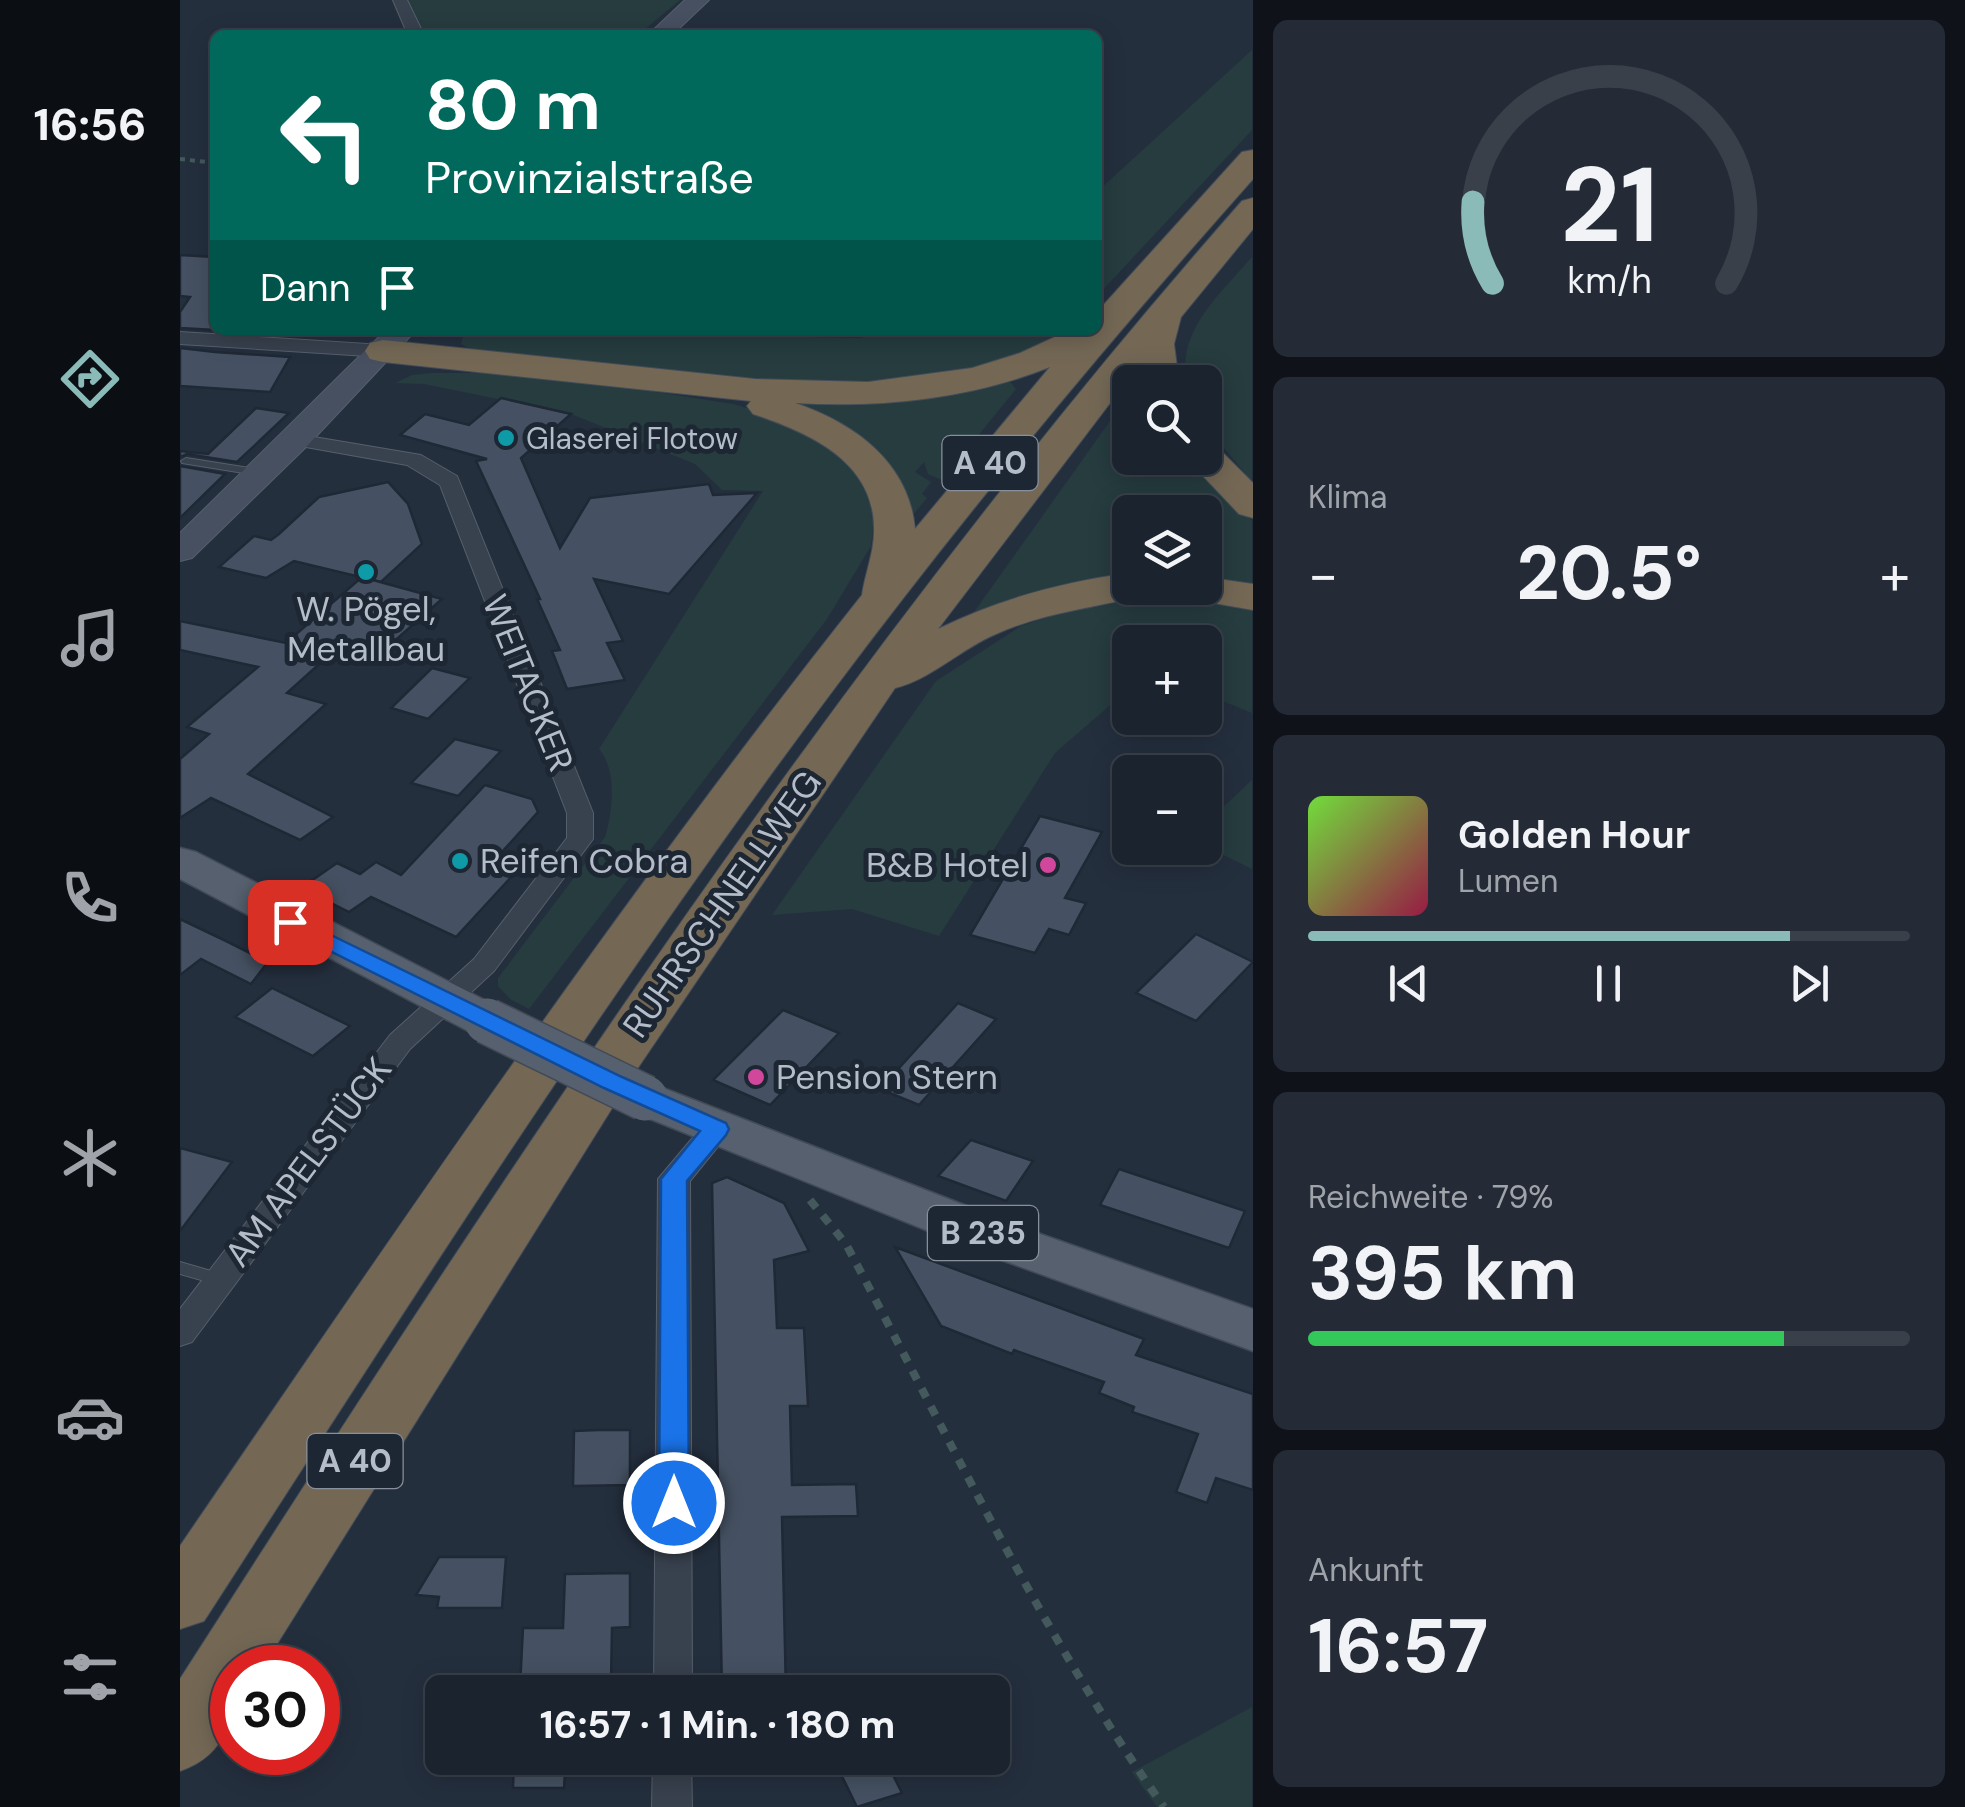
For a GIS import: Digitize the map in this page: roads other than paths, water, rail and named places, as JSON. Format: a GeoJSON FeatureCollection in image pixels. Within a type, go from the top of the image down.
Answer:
{"type":"FeatureCollection","features":[{"type":"Feature","properties":{"kind":"highway","name":"RUHRSCHNELLWEG"},"geometry":{"type":"LineString","coordinates":[[1103,323],[1252,159]]}},
{"type":"Feature","properties":{"kind":"highway","name":"RUHRSCHNELLWEG"},"geometry":{"type":"LineString","coordinates":[[180,1740],[582,1108],[851,718],[1002,513],[1173,299],[1252,208]]}},
{"type":"Feature","properties":{"kind":"highway"},"geometry":{"type":"LineString","coordinates":[[1157,365],[1156,336],[1173,299]]}},
{"type":"Feature","properties":{"kind":"highway"},"geometry":{"type":"LineString","coordinates":[[393,340],[679,383],[842,396],[922,391],[1022,366],[1080,335]]}},
{"type":"Feature","properties":{"kind":"highway","name":"RUHRSCHNELLWEG"},"geometry":{"type":"LineString","coordinates":[[180,1601],[424,1235],[610,967],[868,617],[1093,335]]}},
{"type":"Feature","properties":{"kind":"highway"},"geometry":{"type":"LineString","coordinates":[[679,383],[812,421],[867,458],[880,476],[892,506],[895,551],[882,594],[868,617]]}},
{"type":"Feature","properties":{"kind":"highway"},"geometry":{"type":"LineString","coordinates":[[1222,475],[1252,506]]}},
{"type":"Feature","properties":{"kind":"highway"},"geometry":{"type":"LineString","coordinates":[[851,718],[906,666],[972,628],[1052,599],[1112,589]]}},
{"type":"Feature","properties":{"kind":"highway"},"geometry":{"type":"LineString","coordinates":[[1222,592],[1252,597]]}},
{"type":"Feature","properties":{"kind":"main road"},"geometry":{"type":"LineString","coordinates":[[665,30],[698,0]]}},
{"type":"Feature","properties":{"kind":"main road"},"geometry":{"type":"LineString","coordinates":[[180,551],[393,340]]}},
{"type":"Feature","properties":{"kind":"main road","name":"B 235"},"geometry":{"type":"LineString","coordinates":[[184,872],[645,1098],[717,1129],[1088,1273],[1252,1331]]}},
{"type":"Feature","properties":{"kind":"street"},"geometry":{"type":"LineString","coordinates":[[400,0],[414,30]]}},
{"type":"Feature","properties":{"kind":"street"},"geometry":{"type":"LineString","coordinates":[[180,338],[393,340]]}},
{"type":"Feature","properties":{"kind":"street","name":"WEITACKER"},"geometry":{"type":"LineString","coordinates":[[296,440],[412,460],[449,481],[580,814],[580,839],[484,965],[466,1011]]}},
{"type":"Feature","properties":{"kind":"street","name":"AM APELSTÜCK"},"geometry":{"type":"LineString","coordinates":[[180,1333],[400,1042],[466,1011]]}},
{"type":"Feature","properties":{"kind":"street"},"geometry":{"type":"LineString","coordinates":[[672,1675],[674,1179],[717,1129]]}},
{"type":"Feature","properties":{"kind":"street"},"geometry":{"type":"LineString","coordinates":[[672,1775],[672,1807]]}},
{"type":"Feature","properties":{"kind":"lane"},"geometry":{"type":"LineString","coordinates":[[186,461],[263,473]]}},
{"type":"Feature","properties":{"kind":"lane"},"geometry":{"type":"LineString","coordinates":[[180,1268],[219,1279]]}},
{"type":"Feature","properties":{"kind":"place","name":"Glaserei Flotow"},"geometry":{"type":"Point","coordinates":[506,438]}},
{"type":"Feature","properties":{"kind":"place","name":"W. Pögel, Metallbau"},"geometry":{"type":"Point","coordinates":[366,572]}},
{"type":"Feature","properties":{"kind":"place","name":"Reifen Cobra"},"geometry":{"type":"Point","coordinates":[460,861]}},
{"type":"Feature","properties":{"kind":"place","name":"B&B Hotel"},"geometry":{"type":"Point","coordinates":[1048,865]}},
{"type":"Feature","properties":{"kind":"place","name":"Pension Stern"},"geometry":{"type":"Point","coordinates":[756,1077]}}]}
